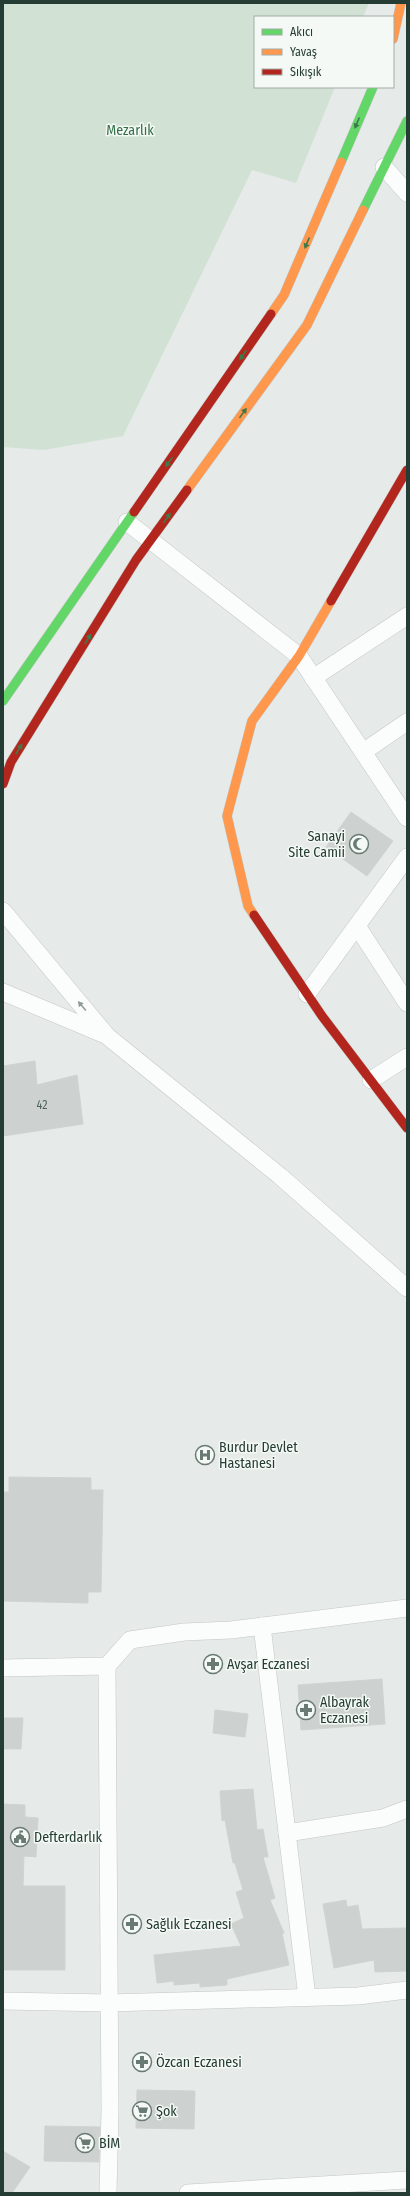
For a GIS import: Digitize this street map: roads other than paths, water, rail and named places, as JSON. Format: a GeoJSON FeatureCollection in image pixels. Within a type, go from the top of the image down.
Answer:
{"type":"FeatureCollection","features":[{"type":"Feature","properties":{"kind":"main road"},"geometry":{"type":"LineString","coordinates":[[394,34],[401,3]]}},
{"type":"Feature","properties":{"kind":"main road"},"geometry":{"type":"LineString","coordinates":[[3,701],[284,295],[373,88]]}},
{"type":"Feature","properties":{"kind":"main road"},"geometry":{"type":"LineString","coordinates":[[3,784],[11,762],[136,560],[307,325],[407,121]]}},
{"type":"Feature","properties":{"kind":"main road"},"geometry":{"type":"LineString","coordinates":[[407,470],[299,656],[252,721],[227,816],[248,906],[307,994],[407,1128]]}},
{"type":"Feature","properties":{"kind":"street"},"geometry":{"type":"LineString","coordinates":[[384,167],[407,193]]}},
{"type":"Feature","properties":{"kind":"street"},"geometry":{"type":"LineString","coordinates":[[127,522],[299,656],[407,818]]}},
{"type":"Feature","properties":{"kind":"street"},"geometry":{"type":"LineString","coordinates":[[314,678],[407,616]]}},
{"type":"Feature","properties":{"kind":"street"},"geometry":{"type":"LineString","coordinates":[[363,752],[407,722]]}},
{"type":"Feature","properties":{"kind":"street"},"geometry":{"type":"LineString","coordinates":[[307,994],[407,857]]}},
{"type":"Feature","properties":{"kind":"street"},"geometry":{"type":"LineString","coordinates":[[3,911],[107,1036],[280,1176],[407,1288]]}},
{"type":"Feature","properties":{"kind":"street"},"geometry":{"type":"LineString","coordinates":[[357,926],[407,1003]]}},
{"type":"Feature","properties":{"kind":"street"},"geometry":{"type":"LineString","coordinates":[[3,992],[107,1036]]}},
{"type":"Feature","properties":{"kind":"street"},"geometry":{"type":"LineString","coordinates":[[371,1080],[407,1057]]}},
{"type":"Feature","properties":{"kind":"street"},"geometry":{"type":"LineString","coordinates":[[108,2193],[109,2003],[107,1666],[130,1640],[184,1632],[231,1630],[407,1608]]}},
{"type":"Feature","properties":{"kind":"street"},"geometry":{"type":"LineString","coordinates":[[262,1626],[307,1997]]}},
{"type":"Feature","properties":{"kind":"street"},"geometry":{"type":"LineString","coordinates":[[3,1668],[107,1666]]}},
{"type":"Feature","properties":{"kind":"street"},"geometry":{"type":"LineString","coordinates":[[287,1833],[382,1818],[407,1809]]}},
{"type":"Feature","properties":{"kind":"street"},"geometry":{"type":"LineString","coordinates":[[3,2001],[109,2003],[358,1996],[407,1990]]}},
{"type":"Feature","properties":{"kind":"street"},"geometry":{"type":"LineString","coordinates":[[188,2193],[407,2180]]}},
{"type":"Feature","properties":{"kind":"place","name":"Sanayi Site Camii"},"geometry":{"type":"Point","coordinates":[359,844]}},
{"type":"Feature","properties":{"kind":"place","name":"Burdur Devlet Hastanesi"},"geometry":{"type":"Point","coordinates":[205,1455]}},
{"type":"Feature","properties":{"kind":"place","name":"Avşar Eczanesi"},"geometry":{"type":"Point","coordinates":[213,1664]}},
{"type":"Feature","properties":{"kind":"place","name":"Albayrak Eczanesi"},"geometry":{"type":"Point","coordinates":[306,1710]}},
{"type":"Feature","properties":{"kind":"place","name":"Defterdarlık"},"geometry":{"type":"Point","coordinates":[20,1837]}},
{"type":"Feature","properties":{"kind":"place","name":"Sağlık Eczanesi"},"geometry":{"type":"Point","coordinates":[132,1924]}},
{"type":"Feature","properties":{"kind":"place","name":"Özcan Eczanesi"},"geometry":{"type":"Point","coordinates":[142,2062]}},
{"type":"Feature","properties":{"kind":"place","name":"Şok"},"geometry":{"type":"Point","coordinates":[142,2111]}},
{"type":"Feature","properties":{"kind":"place","name":"BİM"},"geometry":{"type":"Point","coordinates":[85,2143]}},
{"type":"Feature","properties":{"kind":"park label","name":"Mezarlık"},"geometry":{"type":"Point","coordinates":[130,130]}}]}
